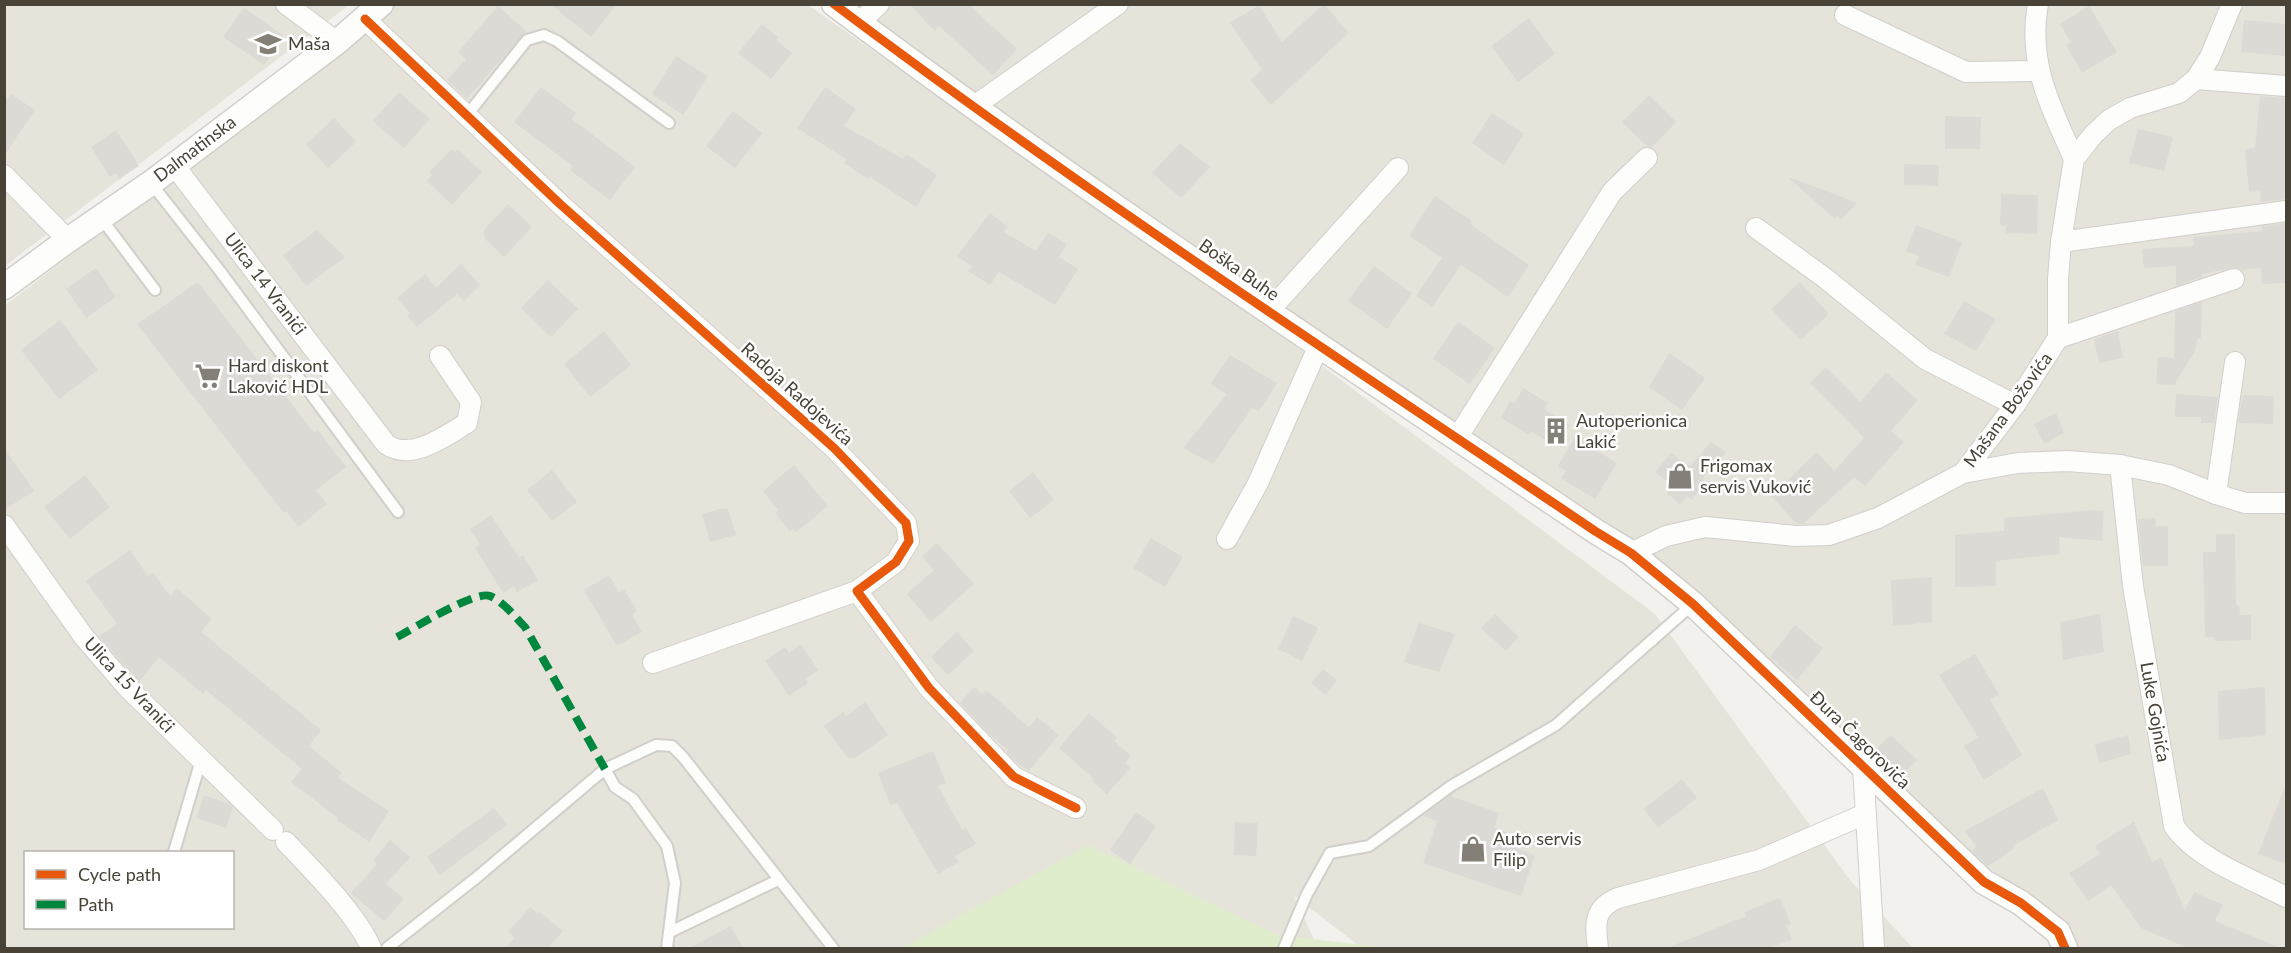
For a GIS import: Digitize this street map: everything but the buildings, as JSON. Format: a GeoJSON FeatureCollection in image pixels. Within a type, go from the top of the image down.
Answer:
{"type":"FeatureCollection","features":[{"type":"Feature","properties":{"kind":"street"},"geometry":{"type":"LineString","coordinates":[[286,4],[337,42]]}},
{"type":"Feature","properties":{"kind":"street","name":"Boška Buhe"},"geometry":{"type":"LineString","coordinates":[[834,4],[974,107],[1269,311],[1631,553]]}},
{"type":"Feature","properties":{"kind":"street"},"geometry":{"type":"LineString","coordinates":[[859,23],[879,4]]}},
{"type":"Feature","properties":{"kind":"street"},"geometry":{"type":"LineString","coordinates":[[974,107],[1118,4]]}},
{"type":"Feature","properties":{"kind":"street"},"geometry":{"type":"LineString","coordinates":[[2037,4],[2034,46],[2038,70],[2047,99],[2074,159]]}},
{"type":"Feature","properties":{"kind":"street","name":"Mašana Božovića"},"geometry":{"type":"LineString","coordinates":[[1631,553],[1666,536],[1705,527],[1797,537],[1829,535],[1878,518],[1963,473],[2015,405],[2058,339],[2058,279],[2061,242],[2074,159],[2093,135],[2109,120],[2130,108],[2179,93],[2196,79],[2210,57],[2232,4]]}},
{"type":"Feature","properties":{"kind":"street","name":"Dalmatinska"},"geometry":{"type":"LineString","coordinates":[[5,286],[151,183],[373,12]]}},
{"type":"Feature","properties":{"kind":"street","name":"Radoja Radojevića"},"geometry":{"type":"LineString","coordinates":[[373,12],[467,115],[560,204],[834,448],[906,523],[909,541],[896,562],[857,591],[653,663]]}},
{"type":"Feature","properties":{"kind":"street"},"geometry":{"type":"LineString","coordinates":[[1845,15],[1966,72],[2038,70]]}},
{"type":"Feature","properties":{"kind":"street"},"geometry":{"type":"LineString","coordinates":[[2196,79],[2286,86]]}},
{"type":"Feature","properties":{"kind":"street"},"geometry":{"type":"LineString","coordinates":[[1457,438],[1612,192],[1647,158]]}},
{"type":"Feature","properties":{"kind":"street","name":"Ulica 14 Vranići"},"geometry":{"type":"LineString","coordinates":[[174,165],[391,448],[409,450],[441,439],[467,423],[471,402],[440,356]]}},
{"type":"Feature","properties":{"kind":"street"},"geometry":{"type":"LineString","coordinates":[[1269,311],[1398,168]]}},
{"type":"Feature","properties":{"kind":"street"},"geometry":{"type":"LineString","coordinates":[[4,175],[68,240]]}},
{"type":"Feature","properties":{"kind":"street"},"geometry":{"type":"LineString","coordinates":[[2061,242],[2286,211]]}},
{"type":"Feature","properties":{"kind":"street"},"geometry":{"type":"LineString","coordinates":[[1756,228],[1824,278],[1925,359],[2015,405]]}},
{"type":"Feature","properties":{"kind":"street"},"geometry":{"type":"LineString","coordinates":[[2058,339],[2234,279]]}},
{"type":"Feature","properties":{"kind":"street"},"geometry":{"type":"LineString","coordinates":[[1227,539],[1258,483],[1319,345]]}},
{"type":"Feature","properties":{"kind":"street"},"geometry":{"type":"LineString","coordinates":[[2216,494],[2235,362]]}},
{"type":"Feature","properties":{"kind":"street"},"geometry":{"type":"LineString","coordinates":[[1963,473],[2018,463],[2067,460],[2120,465],[2169,475],[2216,494],[2245,502],[2286,503]]}},
{"type":"Feature","properties":{"kind":"street","name":"Luke Gojnića"},"geometry":{"type":"LineString","coordinates":[[2120,465],[2133,586],[2174,826],[2182,838],[2220,863],[2286,897]]}},
{"type":"Feature","properties":{"kind":"street","name":"Ulica 15 Vranići"},"geometry":{"type":"LineString","coordinates":[[4,525],[84,638],[127,687],[279,836],[332,893],[368,939],[371,948]]}},
{"type":"Feature","properties":{"kind":"street","name":"Đura Čagorovića"},"geometry":{"type":"LineString","coordinates":[[1631,553],[1693,604],[1984,882],[2021,903],[2058,932],[2065,948]]}},
{"type":"Feature","properties":{"kind":"street"},"geometry":{"type":"LineString","coordinates":[[857,591],[929,688],[1014,777],[1076,808]]}},
{"type":"Feature","properties":{"kind":"street","name":"Đura Čagorovića"},"geometry":{"type":"LineString","coordinates":[[1863,766],[1874,948]]}},
{"type":"Feature","properties":{"kind":"street"},"geometry":{"type":"LineString","coordinates":[[1598,948],[1596,925],[1601,909],[1606,903],[1759,860],[1865,814]]}},
{"type":"Feature","properties":{"kind":"lane"},"geometry":{"type":"LineString","coordinates":[[467,115],[527,40],[544,35],[557,41],[669,123]]}},
{"type":"Feature","properties":{"kind":"lane"},"geometry":{"type":"LineString","coordinates":[[151,183],[220,271],[398,512]]}},
{"type":"Feature","properties":{"kind":"lane"},"geometry":{"type":"LineString","coordinates":[[101,218],[155,290]]}},
{"type":"Feature","properties":{"kind":"lane"},"geometry":{"type":"LineString","coordinates":[[1284,948],[1307,894],[1330,853],[1369,846],[1451,786],[1556,725],[1693,604]]}},
{"type":"Feature","properties":{"kind":"lane"},"geometry":{"type":"LineString","coordinates":[[387,948],[476,878],[605,769],[656,745],[672,746],[833,948]]}},
{"type":"Feature","properties":{"kind":"lane"},"geometry":{"type":"LineString","coordinates":[[174,851],[201,760]]}},
{"type":"Feature","properties":{"kind":"lane"},"geometry":{"type":"LineString","coordinates":[[605,769],[615,787],[633,799],[668,846],[675,883],[667,948]]}},
{"type":"Feature","properties":{"kind":"lane"},"geometry":{"type":"LineString","coordinates":[[670,932],[778,880]]}},
{"type":"Feature","properties":{"kind":"shaded area"},"geometry":{"type":"Polygon","coordinates":[[[5,5],[349,5],[5,266],[5,5]]]}},
{"type":"Feature","properties":{"kind":"shaded area"},"geometry":{"type":"Polygon","coordinates":[[[393,5],[808,5],[1302,351],[1655,614],[1850,880],[1913,948],[1362,948],[1294,896],[1318,948],[5,948],[4,306],[373,24],[393,5]]]}},
{"type":"Feature","properties":{"kind":"shaded area"},"geometry":{"type":"Polygon","coordinates":[[[853,5],[2286,5],[2286,948],[2075,948],[2066,929],[1952,838],[1684,580],[1011,119],[853,5]]]}},
{"type":"Feature","properties":{"kind":"green space"},"geometry":{"type":"Polygon","coordinates":[[[1088,845],[1277,935],[1391,948],[902,948],[1088,845]]]}},
{"type":"Feature","properties":{"kind":"marked path"},"geometry":{"type":"LineString","coordinates":[[397,637],[458,604],[482,596],[495,599],[525,627],[605,769]]}},
{"type":"Feature","properties":{"kind":"cycle path"},"geometry":{"type":"LineString","coordinates":[[834,4],[1021,141],[1116,207],[1595,531],[1631,553],[1693,604],[1984,882],[2021,903],[2058,932],[2065,948]]}},
{"type":"Feature","properties":{"kind":"cycle path"},"geometry":{"type":"LineString","coordinates":[[365,19],[560,204],[834,448],[906,523],[909,541],[896,562],[857,591],[929,688],[1014,777],[1076,808]]}},
{"type":"Feature","properties":{"kind":"place","name":"Maša"},"geometry":{"type":"Point","coordinates":[268,44]}},
{"type":"Feature","properties":{"kind":"place","name":"Hard diskont Laković HDL"},"geometry":{"type":"Point","coordinates":[208,376]}},
{"type":"Feature","properties":{"kind":"place","name":"Autoperionica Lakić"},"geometry":{"type":"Point","coordinates":[1556,431]}},
{"type":"Feature","properties":{"kind":"place","name":"Frigomax servis Vuković"},"geometry":{"type":"Point","coordinates":[1680,476]}},
{"type":"Feature","properties":{"kind":"place","name":"Auto servis Filip"},"geometry":{"type":"Point","coordinates":[1473,849]}}]}
